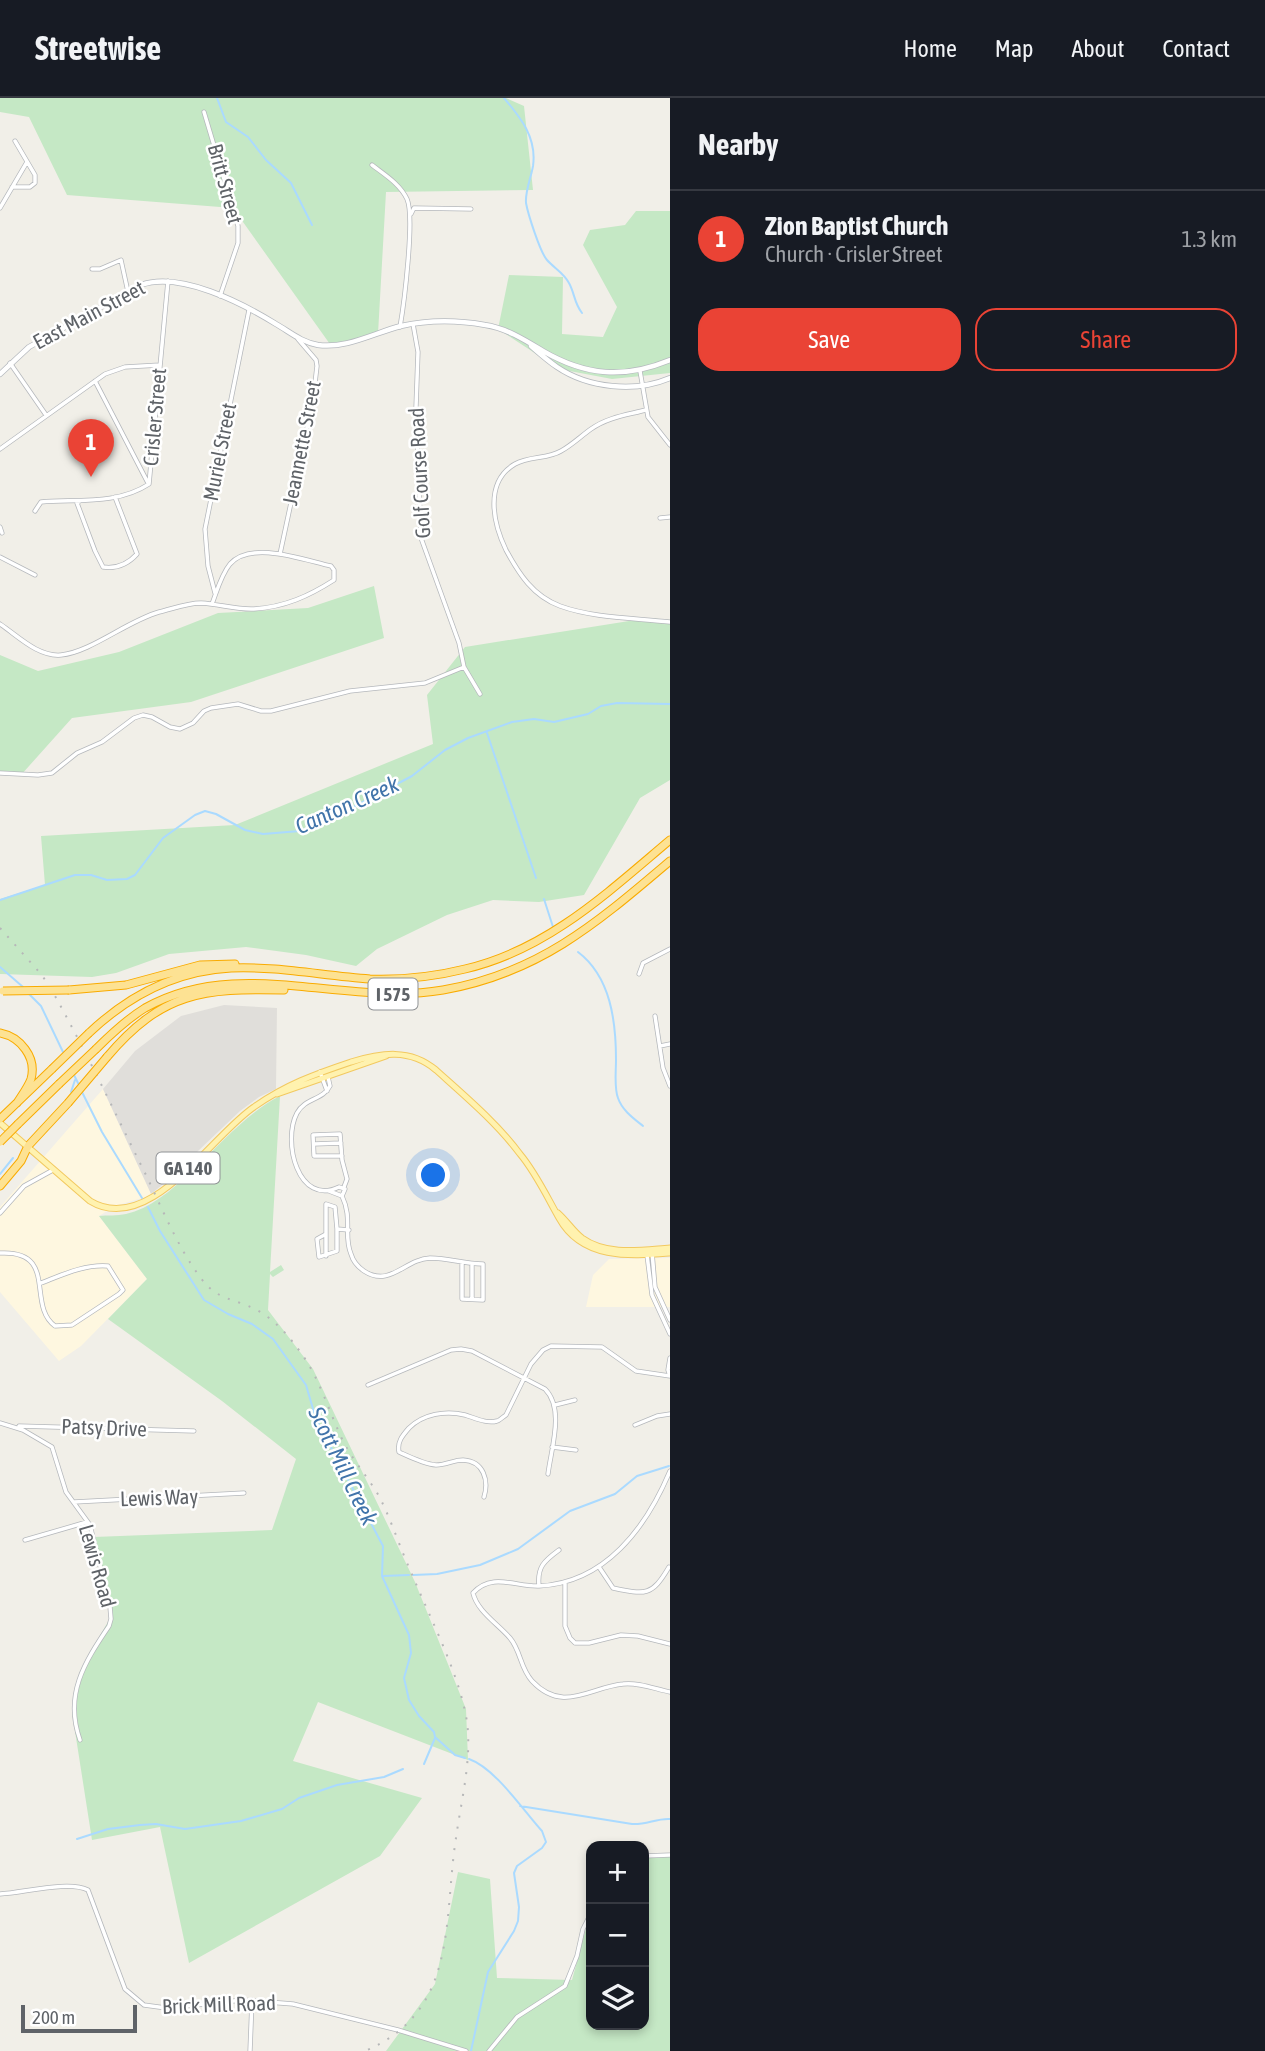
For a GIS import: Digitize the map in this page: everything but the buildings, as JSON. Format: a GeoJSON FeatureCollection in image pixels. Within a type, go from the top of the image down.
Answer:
{"type":"FeatureCollection","features":[{"type":"Feature","properties":{"kind":"highway","name":"I 575"},"geometry":{"type":"LineString","coordinates":[[2,1118],[89,1033],[128,1002],[162,983],[221,969],[271,969],[388,979],[428,976],[480,965],[517,952],[572,921],[670,840]]}},
{"type":"Feature","properties":{"kind":"highway","name":"I 575"},"geometry":{"type":"LineString","coordinates":[[0,1142],[122,1024],[170,996],[222,984],[251,983],[383,995],[421,993],[469,984],[501,975],[538,959],[575,938],[670,861]]}},
{"type":"Feature","properties":{"kind":"highway"},"geometry":{"type":"LineString","coordinates":[[2,992],[126,985],[180,968],[211,963],[271,969]]}},
{"type":"Feature","properties":{"kind":"highway"},"geometry":{"type":"LineString","coordinates":[[0,1186],[21,1161],[28,1146],[37,1139],[125,1036],[148,1017],[199,994],[235,989],[334,991]]}},
{"type":"Feature","properties":{"kind":"highway"},"geometry":{"type":"LineString","coordinates":[[0,1033],[18,1040],[30,1059],[30,1080],[17,1103]]}},
{"type":"Feature","properties":{"kind":"main road","name":"East Main Street"},"geometry":{"type":"LineString","coordinates":[[0,374],[29,347],[128,292],[152,282],[168,281],[220,296],[275,323],[298,339],[318,345],[337,345],[412,324],[451,321],[486,325],[523,338],[558,359],[586,369],[618,374],[640,371],[670,360]]}},
{"type":"Feature","properties":{"kind":"main road","name":"East Main Street"},"geometry":{"type":"LineString","coordinates":[[506,332],[531,346],[556,367],[571,375],[601,384],[642,385],[670,378]]}},
{"type":"Feature","properties":{"kind":"main road","name":"GA 140"},"geometry":{"type":"LineString","coordinates":[[2,1118],[79,1193],[99,1206],[115,1209],[131,1207],[151,1198],[171,1184],[237,1120],[270,1096],[382,1054],[408,1055],[427,1063],[520,1153],[556,1211],[576,1232],[594,1245],[616,1250],[670,1251]]}},
{"type":"Feature","properties":{"kind":"main road"},"geometry":{"type":"LineString","coordinates":[[37,1139],[39,1155]]}},
{"type":"Feature","properties":{"kind":"street","name":"Britt Street"},"geometry":{"type":"LineString","coordinates":[[204,112],[238,226],[238,243],[220,296]]}},
{"type":"Feature","properties":{"kind":"street"},"geometry":{"type":"LineString","coordinates":[[12,187],[30,187],[34,183],[35,175],[15,141]]}},
{"type":"Feature","properties":{"kind":"street"},"geometry":{"type":"LineString","coordinates":[[0,208],[27,162]]}},
{"type":"Feature","properties":{"kind":"street"},"geometry":{"type":"LineString","coordinates":[[372,165],[400,187],[409,202],[410,219],[400,327]]}},
{"type":"Feature","properties":{"kind":"street"},"geometry":{"type":"LineString","coordinates":[[410,219],[414,208],[471,209]]}},
{"type":"Feature","properties":{"kind":"street"},"geometry":{"type":"LineString","coordinates":[[92,269],[100,269],[121,260],[128,292]]}},
{"type":"Feature","properties":{"kind":"street","name":"Crisler Street"},"geometry":{"type":"LineString","coordinates":[[35,511],[41,502],[115,497],[140,490],[149,484],[168,281]]}},
{"type":"Feature","properties":{"kind":"street","name":"Muriel Street"},"geometry":{"type":"LineString","coordinates":[[216,595],[208,566],[205,529],[249,310]]}},
{"type":"Feature","properties":{"kind":"street","name":"Golf Course Road"},"geometry":{"type":"LineString","coordinates":[[412,324],[418,352],[416,407],[419,530],[459,642],[464,667],[480,694]]}},
{"type":"Feature","properties":{"kind":"street","name":"Jeannette Street"},"geometry":{"type":"LineString","coordinates":[[280,554],[313,400],[317,366],[316,360],[298,339]]}},
{"type":"Feature","properties":{"kind":"street"},"geometry":{"type":"LineString","coordinates":[[10,363],[46,415]]}},
{"type":"Feature","properties":{"kind":"street"},"geometry":{"type":"LineString","coordinates":[[0,449],[116,369],[160,365]]}},
{"type":"Feature","properties":{"kind":"street"},"geometry":{"type":"LineString","coordinates":[[640,371],[646,410],[652,424],[670,446]]}},
{"type":"Feature","properties":{"kind":"street"},"geometry":{"type":"LineString","coordinates":[[95,381],[149,484]]}},
{"type":"Feature","properties":{"kind":"street"},"geometry":{"type":"LineString","coordinates":[[646,410],[608,419],[558,453],[516,463],[504,474],[496,489],[494,514],[500,538],[509,554],[530,588],[545,599],[582,611],[670,622]]}},
{"type":"Feature","properties":{"kind":"street"},"geometry":{"type":"LineString","coordinates":[[81,499],[77,503],[94,551],[103,567],[111,568],[130,561],[137,554],[115,497]]}},
{"type":"Feature","properties":{"kind":"street"},"geometry":{"type":"LineString","coordinates":[[660,518],[670,517]]}},
{"type":"Feature","properties":{"kind":"street"},"geometry":{"type":"LineString","coordinates":[[0,527],[2,534]]}},
{"type":"Feature","properties":{"kind":"street"},"geometry":{"type":"LineString","coordinates":[[0,624],[44,653],[61,655],[89,645],[137,619],[199,603],[247,609],[276,607],[309,595],[335,578],[334,570],[331,566],[280,554],[253,552],[233,561],[221,579],[212,604]]}},
{"type":"Feature","properties":{"kind":"street"},"geometry":{"type":"LineString","coordinates":[[0,557],[35,575]]}},
{"type":"Feature","properties":{"kind":"street"},"geometry":{"type":"LineString","coordinates":[[0,773],[52,773],[77,753],[103,742],[134,718],[143,715],[180,729],[190,725],[204,710],[211,708],[238,704],[271,711],[350,691],[425,683],[464,667]]}},
{"type":"Feature","properties":{"kind":"street"},"geometry":{"type":"LineString","coordinates":[[639,974],[643,963],[670,949]]}},
{"type":"Feature","properties":{"kind":"street"},"geometry":{"type":"LineString","coordinates":[[654,1016],[663,1068],[670,1086]]}},
{"type":"Feature","properties":{"kind":"street"},"geometry":{"type":"LineString","coordinates":[[660,1046],[670,1044]]}},
{"type":"Feature","properties":{"kind":"street"},"geometry":{"type":"LineString","coordinates":[[323,1074],[327,1091],[324,1095],[308,1101],[299,1110],[291,1135],[291,1148],[303,1181],[312,1187],[342,1196],[349,1212],[350,1254],[360,1269],[384,1277],[424,1259],[452,1259],[462,1264],[483,1264],[482,1300],[462,1299],[462,1264]]}},
{"type":"Feature","properties":{"kind":"street"},"geometry":{"type":"LineString","coordinates":[[342,1156],[314,1156],[313,1135],[340,1134],[347,1179],[342,1196]]}},
{"type":"Feature","properties":{"kind":"street"},"geometry":{"type":"LineString","coordinates":[[314,1144],[341,1143]]}},
{"type":"Feature","properties":{"kind":"street"},"geometry":{"type":"LineString","coordinates":[[0,1213],[24,1186],[53,1170]]}},
{"type":"Feature","properties":{"kind":"street"},"geometry":{"type":"LineString","coordinates":[[329,1191],[339,1186],[344,1187]]}},
{"type":"Feature","properties":{"kind":"street"},"geometry":{"type":"LineString","coordinates":[[326,1234],[317,1239],[318,1257],[326,1256],[337,1251],[335,1207],[326,1204],[326,1234],[326,1256]]}},
{"type":"Feature","properties":{"kind":"street"},"geometry":{"type":"LineString","coordinates":[[337,1230],[349,1230]]}},
{"type":"Feature","properties":{"kind":"street"},"geometry":{"type":"LineString","coordinates":[[649,1252],[655,1287],[670,1320]]}},
{"type":"Feature","properties":{"kind":"street"},"geometry":{"type":"LineString","coordinates":[[649,1252],[652,1295],[670,1334]]}},
{"type":"Feature","properties":{"kind":"street"},"geometry":{"type":"LineString","coordinates":[[0,1253],[23,1255],[32,1265],[41,1283],[43,1313],[55,1326],[72,1325],[123,1290],[108,1266],[82,1268],[41,1283]]}},
{"type":"Feature","properties":{"kind":"street"},"geometry":{"type":"LineString","coordinates":[[472,1264],[472,1299]]}},
{"type":"Feature","properties":{"kind":"street"},"geometry":{"type":"LineString","coordinates":[[484,1497],[488,1485],[485,1474],[471,1461],[458,1460],[433,1465],[399,1452],[398,1442],[412,1424],[437,1414],[462,1414],[484,1421],[498,1421],[506,1415],[536,1356],[551,1346],[602,1347],[636,1371],[670,1376],[670,1358]]}},
{"type":"Feature","properties":{"kind":"street"},"geometry":{"type":"LineString","coordinates":[[368,1385],[451,1350],[472,1351],[545,1390],[555,1405],[548,1474]]}},
{"type":"Feature","properties":{"kind":"street"},"geometry":{"type":"LineString","coordinates":[[555,1405],[575,1400]]}},
{"type":"Feature","properties":{"kind":"street"},"geometry":{"type":"LineString","coordinates":[[635,1424],[670,1414]]}},
{"type":"Feature","properties":{"kind":"street","name":"Lewis Road"},"geometry":{"type":"LineString","coordinates":[[0,1423],[33,1434],[52,1447],[66,1492],[87,1522],[110,1606],[111,1619],[83,1670],[72,1707],[79,1740]]}},
{"type":"Feature","properties":{"kind":"street","name":"Patsy Drive"},"geometry":{"type":"LineString","coordinates":[[13,1426],[194,1431]]}},
{"type":"Feature","properties":{"kind":"street"},"geometry":{"type":"LineString","coordinates":[[552,1447],[576,1450]]}},
{"type":"Feature","properties":{"kind":"street"},"geometry":{"type":"LineString","coordinates":[[670,1471],[630,1541],[599,1567],[565,1582],[526,1586],[498,1580],[477,1588],[473,1593],[480,1607],[510,1638],[526,1674],[549,1693],[570,1698],[624,1683],[670,1692]]}},
{"type":"Feature","properties":{"kind":"street","name":"Lewis Way"},"geometry":{"type":"LineString","coordinates":[[74,1502],[244,1493]]}},
{"type":"Feature","properties":{"kind":"street"},"geometry":{"type":"LineString","coordinates":[[25,1540],[87,1522]]}},
{"type":"Feature","properties":{"kind":"street"},"geometry":{"type":"LineString","coordinates":[[539,1586],[538,1570],[559,1550]]}},
{"type":"Feature","properties":{"kind":"street"},"geometry":{"type":"LineString","coordinates":[[599,1567],[613,1588],[645,1592],[656,1588],[669,1567]]}},
{"type":"Feature","properties":{"kind":"street"},"geometry":{"type":"LineString","coordinates":[[565,1582],[565,1626],[570,1639],[575,1643],[589,1643],[621,1635],[670,1644]]}},
{"type":"Feature","properties":{"kind":"street"},"geometry":{"type":"LineString","coordinates":[[649,1856],[670,1856]]}},
{"type":"Feature","properties":{"kind":"street","name":"Brick Mill Road"},"geometry":{"type":"LineString","coordinates":[[0,1894],[66,1887],[83,1887],[88,1890],[125,1989],[145,2005],[166,2008],[252,2000],[309,2007],[466,2051]]}},
{"type":"Feature","properties":{"kind":"street"},"geometry":{"type":"LineString","coordinates":[[489,2051],[510,2022],[565,1986],[586,1923]]}},
{"type":"Feature","properties":{"kind":"street"},"geometry":{"type":"LineString","coordinates":[[250,2051],[252,2000]]}},
{"type":"Feature","properties":{"kind":"shaded area"},"geometry":{"type":"Polygon","coordinates":[[[224,1005],[277,1008],[276,1089],[240,1111],[185,1166],[151,1194],[103,1089],[135,1051],[181,1016],[224,1005]]]}},
{"type":"Feature","properties":{"kind":"shaded area"},"geometry":{"type":"Polygon","coordinates":[[[103,1089],[152,1195],[115,1206],[99,1216],[147,1279],[81,1346],[59,1361],[0,1292],[0,1207],[103,1089]]]}},
{"type":"Feature","properties":{"kind":"shaded area"},"geometry":{"type":"Polygon","coordinates":[[[670,1258],[670,1307],[586,1307],[593,1275],[609,1259],[670,1258]]]}},
{"type":"Feature","properties":{"kind":"green space"},"geometry":{"type":"Polygon","coordinates":[[[0,98],[506,98],[524,106],[533,190],[386,192],[378,334],[332,347],[233,208],[67,195],[29,117],[0,112],[0,98]]]}},
{"type":"Feature","properties":{"kind":"green space"},"geometry":{"type":"Polygon","coordinates":[[[636,211],[670,211],[670,373],[612,379],[559,369],[498,329],[509,275],[563,277],[562,334],[603,337],[617,307],[583,245],[590,230],[625,225],[636,211]]]}},
{"type":"Feature","properties":{"kind":"green space"},"geometry":{"type":"Polygon","coordinates":[[[374,586],[384,638],[191,702],[72,718],[21,775],[0,775],[0,655],[38,671],[119,652],[218,613],[308,608],[374,586]]]}},
{"type":"Feature","properties":{"kind":"green space"},"geometry":{"type":"Polygon","coordinates":[[[648,618],[670,620],[670,780],[640,798],[584,895],[539,902],[493,900],[447,915],[377,949],[356,966],[306,955],[246,947],[169,954],[116,973],[92,977],[0,974],[0,899],[45,885],[41,836],[235,825],[433,744],[427,695],[465,647],[648,618]]]}},
{"type":"Feature","properties":{"kind":"green space"},"geometry":{"type":"Polygon","coordinates":[[[280,1096],[270,1272],[281,1265],[284,1270],[273,1277],[270,1274],[268,1310],[313,1369],[415,1582],[466,1709],[468,1760],[318,1702],[293,1761],[422,1798],[380,1856],[189,1963],[160,1827],[92,1840],[72,1712],[88,1656],[112,1615],[94,1537],[272,1530],[296,1459],[222,1401],[108,1319],[147,1279],[99,1216],[126,1214],[166,1194],[240,1124],[280,1096]]]}},
{"type":"Feature","properties":{"kind":"green space"},"geometry":{"type":"Polygon","coordinates":[[[649,1854],[670,1856],[670,2051],[386,2051],[435,1984],[458,1872],[490,1879],[497,1978],[572,1980],[586,1928],[586,2030],[649,2030],[649,1854]]]}},
{"type":"Feature","properties":{"kind":"waterway"},"geometry":{"type":"LineString","coordinates":[[217,98],[226,122],[248,137],[266,160],[291,183],[312,225]]}},
{"type":"Feature","properties":{"kind":"waterway"},"geometry":{"type":"LineString","coordinates":[[504,98],[522,121],[533,146],[533,166],[526,203],[535,233],[547,260],[569,283],[582,313]]}},
{"type":"Feature","properties":{"kind":"waterway","name":"Canton Creek"},"geometry":{"type":"LineString","coordinates":[[0,900],[75,875],[91,875],[107,880],[127,879],[135,875],[163,838],[205,811],[245,830],[263,834],[300,831],[331,819],[412,776],[445,750],[468,738],[512,722],[534,719],[554,722],[588,714],[601,706],[617,703],[670,704]]}},
{"type":"Feature","properties":{"kind":"waterway"},"geometry":{"type":"LineString","coordinates":[[487,733],[536,878]]}},
{"type":"Feature","properties":{"kind":"waterway"},"geometry":{"type":"LineString","coordinates":[[544,899],[553,927]]}},
{"type":"Feature","properties":{"kind":"waterway"},"geometry":{"type":"LineString","coordinates":[[578,952],[598,974],[609,1001],[615,1031],[618,1098],[625,1110],[643,1126]]}},
{"type":"Feature","properties":{"kind":"waterway","name":"Scott Mill Creek"},"geometry":{"type":"LineString","coordinates":[[0,967],[23,987]]}},
{"type":"Feature","properties":{"kind":"waterway","name":"Scott Mill Creek"},"geometry":{"type":"LineString","coordinates":[[29,994],[41,1006],[63,1052]]}},
{"type":"Feature","properties":{"kind":"waterway","name":"Scott Mill Creek"},"geometry":{"type":"LineString","coordinates":[[73,1073],[80,1087]]}},
{"type":"Feature","properties":{"kind":"waterway"},"geometry":{"type":"LineString","coordinates":[[71,1092],[75,1080]]}},
{"type":"Feature","properties":{"kind":"waterway","name":"Scott Mill Creek"},"geometry":{"type":"LineString","coordinates":[[82,1092],[102,1132],[142,1198]]}},
{"type":"Feature","properties":{"kind":"waterway"},"geometry":{"type":"LineString","coordinates":[[0,1174],[13,1158]]}},
{"type":"Feature","properties":{"kind":"waterway","name":"Scott Mill Creek"},"geometry":{"type":"LineString","coordinates":[[148,1207],[160,1231],[204,1300],[252,1324],[273,1339],[306,1385],[316,1419],[383,1546],[382,1576],[409,1635],[411,1653],[404,1678],[409,1700],[435,1737],[455,1755],[465,1758]]}},
{"type":"Feature","properties":{"kind":"waterway"},"geometry":{"type":"LineString","coordinates":[[413,1575],[437,1574],[480,1565],[518,1549],[570,1511],[615,1494],[637,1476],[669,1466]]}},
{"type":"Feature","properties":{"kind":"waterway"},"geometry":{"type":"LineString","coordinates":[[383,1576],[409,1575]]}},
{"type":"Feature","properties":{"kind":"waterway"},"geometry":{"type":"LineString","coordinates":[[424,1764],[435,1738]]}},
{"type":"Feature","properties":{"kind":"waterway","name":"Scott Mill Creek"},"geometry":{"type":"LineString","coordinates":[[469,1759],[489,1771],[508,1791],[542,1831],[546,1842],[517,1866],[514,1873],[519,1907],[518,1921],[488,1972],[471,2051]]}},
{"type":"Feature","properties":{"kind":"waterway"},"geometry":{"type":"LineString","coordinates":[[77,1839],[108,1829],[140,1825],[156,1824],[185,1829],[241,1821],[282,1809],[299,1798],[337,1785],[384,1777],[403,1769]]}},
{"type":"Feature","properties":{"kind":"waterway"},"geometry":{"type":"LineString","coordinates":[[520,1806],[632,1824],[670,1819]]}},
{"type":"Feature","properties":{"kind":"railway"},"geometry":{"type":"LineString","coordinates":[[0,928],[50,987],[99,1079],[177,1240],[200,1277],[219,1295],[257,1310],[270,1319],[287,1335],[308,1363],[343,1441],[384,1507],[458,1685],[467,1722],[468,1751],[441,1960],[432,1988],[417,2012],[395,2034],[365,2051]]}},
{"type":"Feature","properties":{"kind":"place","name":"Zion Baptist Church"},"geometry":{"type":"Point","coordinates":[91,477]}}]}
